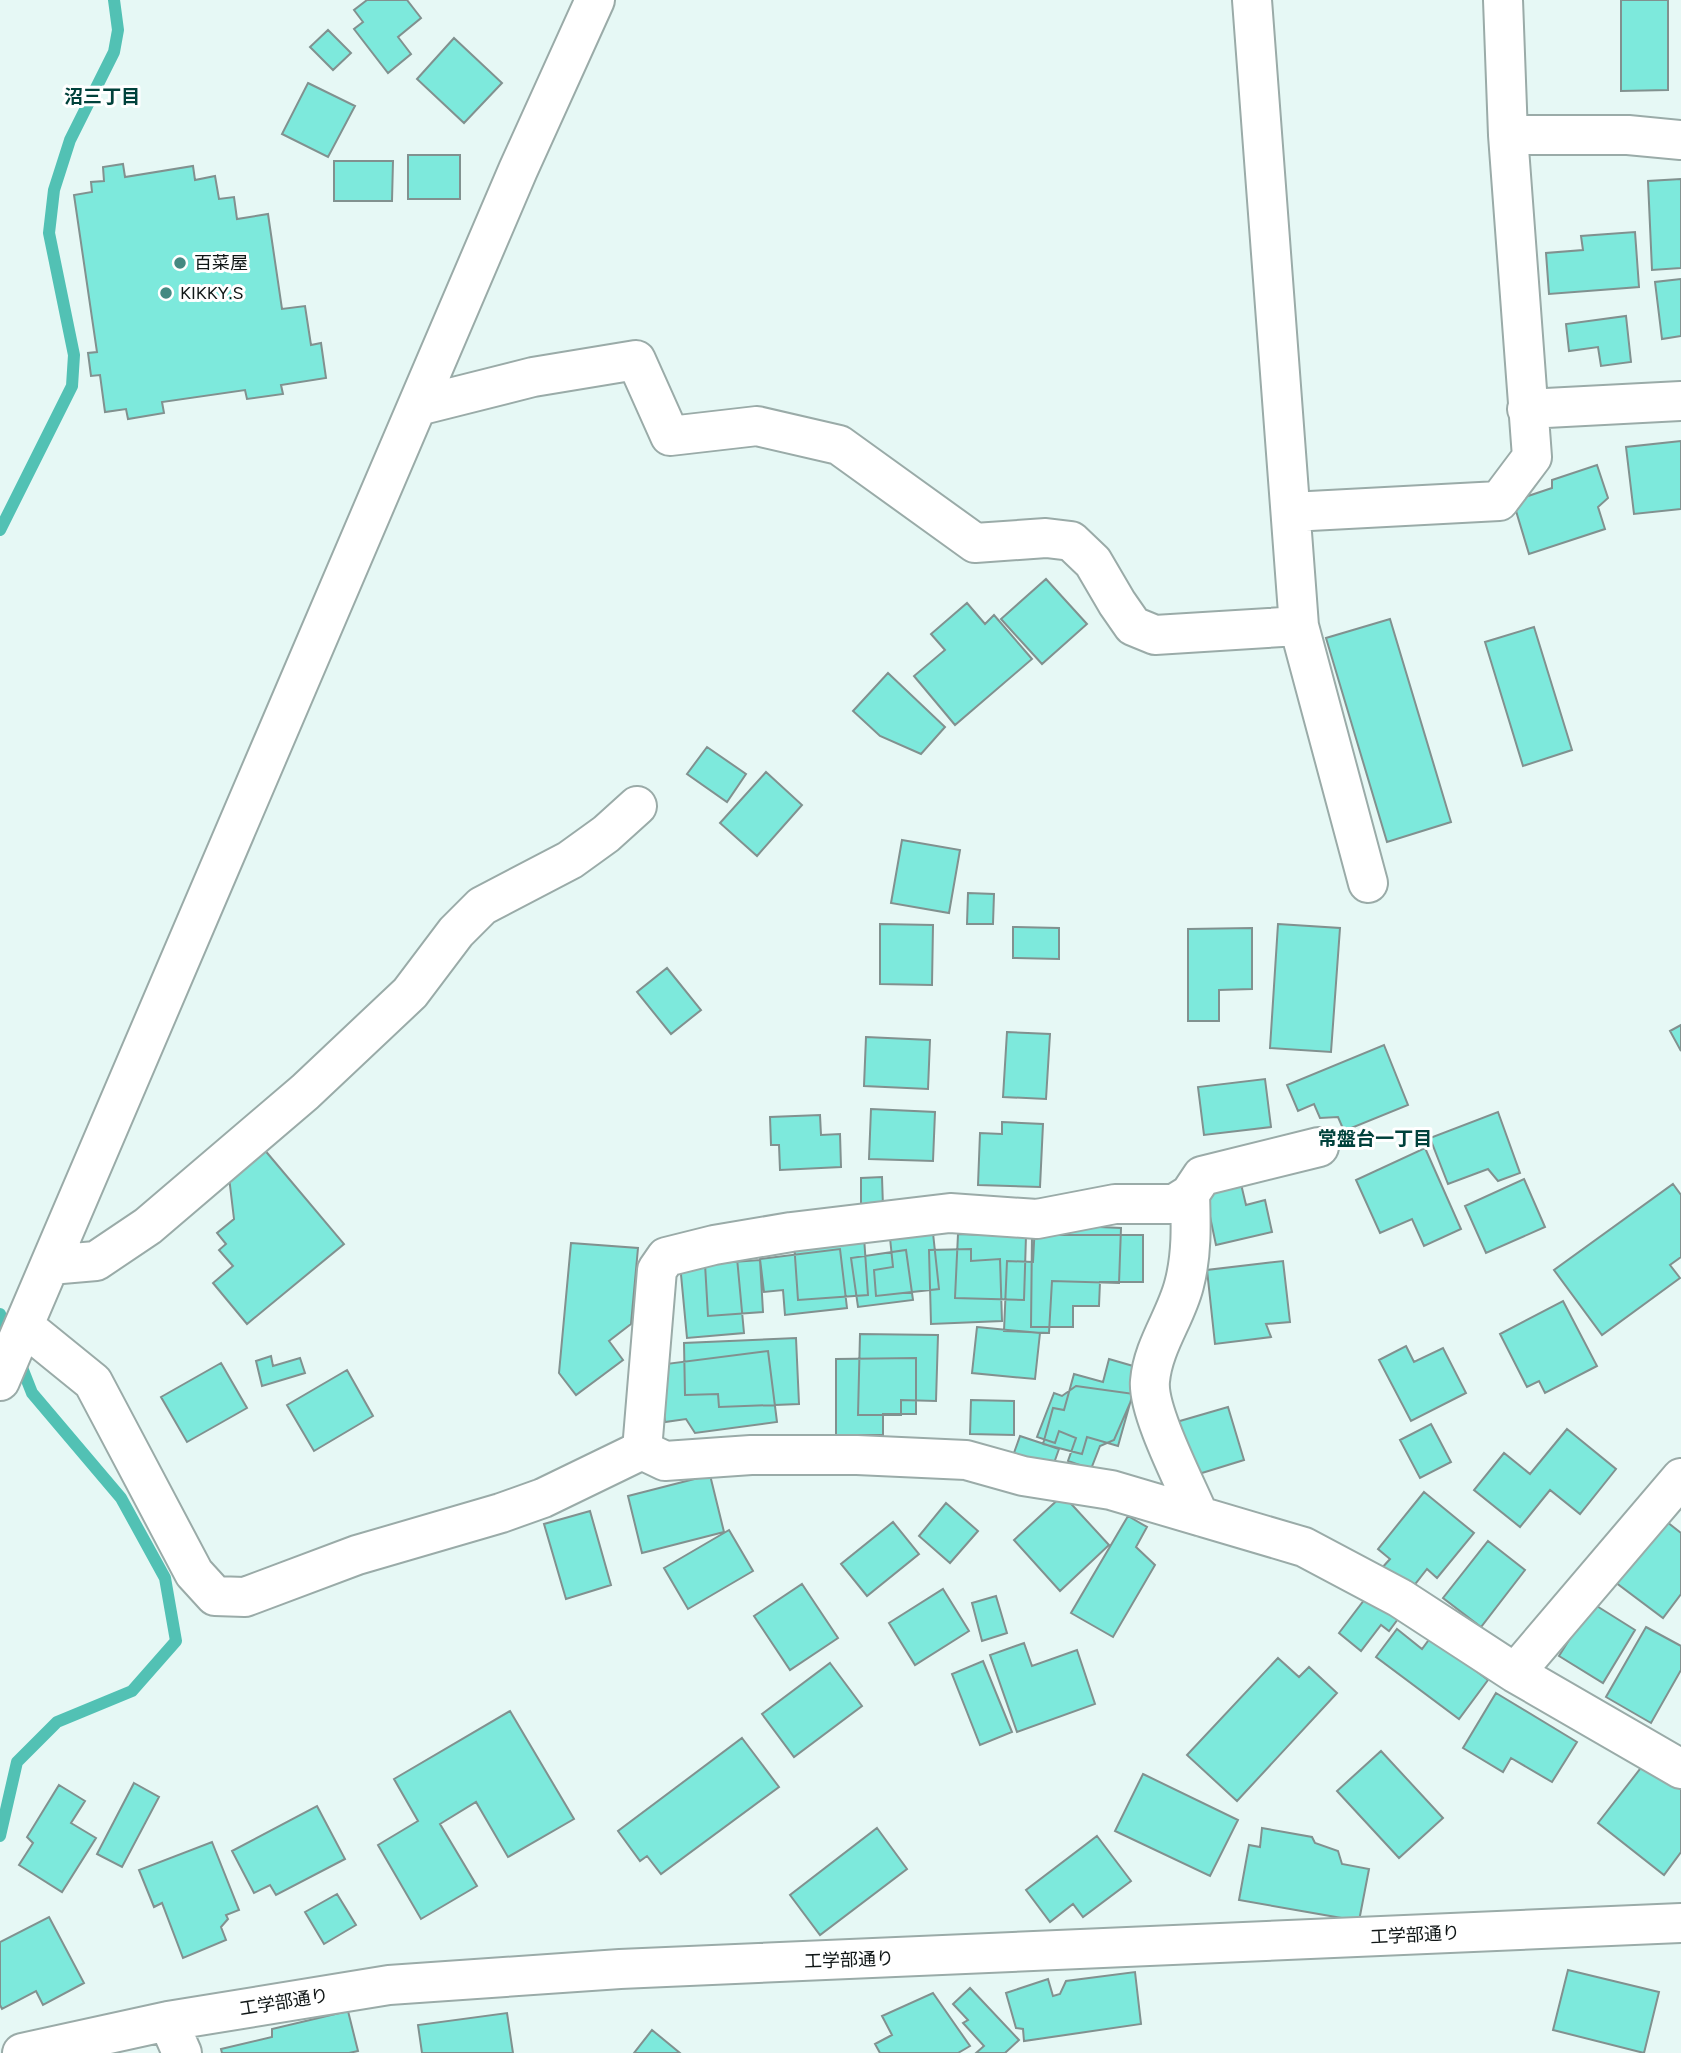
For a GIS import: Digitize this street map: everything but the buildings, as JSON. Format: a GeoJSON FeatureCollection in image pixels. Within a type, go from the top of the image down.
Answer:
{"type":"FeatureCollection","features":[{"type":"Feature","properties":{"kind":"street"},"geometry":{"type":"LineString","coordinates":[[0,1381],[518,170],[595,0]]}},
{"type":"Feature","properties":{"kind":"street"},"geometry":{"type":"LineString","coordinates":[[1252,0],[1299,626],[1368,883]]}},
{"type":"Feature","properties":{"kind":"street"},"geometry":{"type":"LineString","coordinates":[[1291,512],[1500,501],[1532,457],[1508,135],[1503,0]]}},
{"type":"Feature","properties":{"kind":"street"},"geometry":{"type":"LineString","coordinates":[[1508,135],[1628,135],[1681,140]]}},
{"type":"Feature","properties":{"kind":"street"},"geometry":{"type":"LineString","coordinates":[[418,406],[533,377],[636,360],[670,436],[757,426],[839,445],[975,543],[1046,538],[1071,541],[1093,562],[1133,626],[1155,635],[1299,626]]}},
{"type":"Feature","properties":{"kind":"street"},"geometry":{"type":"LineString","coordinates":[[1527,409],[1681,401]]}},
{"type":"Feature","properties":{"kind":"street"},"geometry":{"type":"LineString","coordinates":[[50,1265],[96,1261],[148,1226],[305,1092],[410,993],[456,932],[482,906],[570,860],[606,834],[637,806]]}},
{"type":"Feature","properties":{"kind":"street"},"geometry":{"type":"LineString","coordinates":[[642,1450],[657,1270],[666,1257],[714,1245],[791,1232],[936,1214],[1037,1219],[1115,1204],[1174,1204],[1190,1194],[1202,1176],[1319,1147]]}},
{"type":"Feature","properties":{"kind":"street"},"geometry":{"type":"LineString","coordinates":[[1190,1194],[1191,1248],[1184,1287],[1155,1357],[1149,1382],[1154,1411],[1199,1516]]}},
{"type":"Feature","properties":{"kind":"street"},"geometry":{"type":"LineString","coordinates":[[24,1326],[93,1382],[194,1573],[215,1596],[245,1597],[357,1555],[501,1513],[543,1498],[642,1450]]}},
{"type":"Feature","properties":{"kind":"street"},"geometry":{"type":"LineString","coordinates":[[642,1450],[665,1461],[751,1455],[857,1455],[966,1460],[1023,1476],[1111,1490],[1304,1547],[1400,1598],[1515,1673],[1681,1769]]}},
{"type":"Feature","properties":{"kind":"street"},"geometry":{"type":"LineString","coordinates":[[1515,1673],[1681,1478]]}},
{"type":"Feature","properties":{"kind":"street","name":"工学部通り"},"geometry":{"type":"LineString","coordinates":[[22,2053],[175,2037],[389,1985],[620,1969],[1681,1923]]}},
{"type":"Feature","properties":{"kind":"waterway"},"geometry":{"type":"LineString","coordinates":[[0,530],[72,386],[74,355],[49,233],[54,190],[70,140],[114,52],[118,30],[114,0]]}},
{"type":"Feature","properties":{"kind":"waterway"},"geometry":{"type":"LineString","coordinates":[[0,1314],[9,1337]]}},
{"type":"Feature","properties":{"kind":"waterway"},"geometry":{"type":"LineString","coordinates":[[0,1836],[17,1762],[57,1722],[132,1691],[176,1641],[165,1578],[121,1498],[32,1393],[19,1360]]}},
{"type":"Feature","properties":{"kind":"place","name":"百菜屋"},"geometry":{"type":"Point","coordinates":[180,263]}},
{"type":"Feature","properties":{"kind":"place","name":"KIKKY.S"},"geometry":{"type":"Point","coordinates":[166,293]}},
{"type":"Feature","properties":{"kind":"district","name":"沼三丁目"},"geometry":{"type":"Point","coordinates":[102,96]}},
{"type":"Feature","properties":{"kind":"district","name":"常盤台一丁目"},"geometry":{"type":"Point","coordinates":[1375,1138]}}]}
